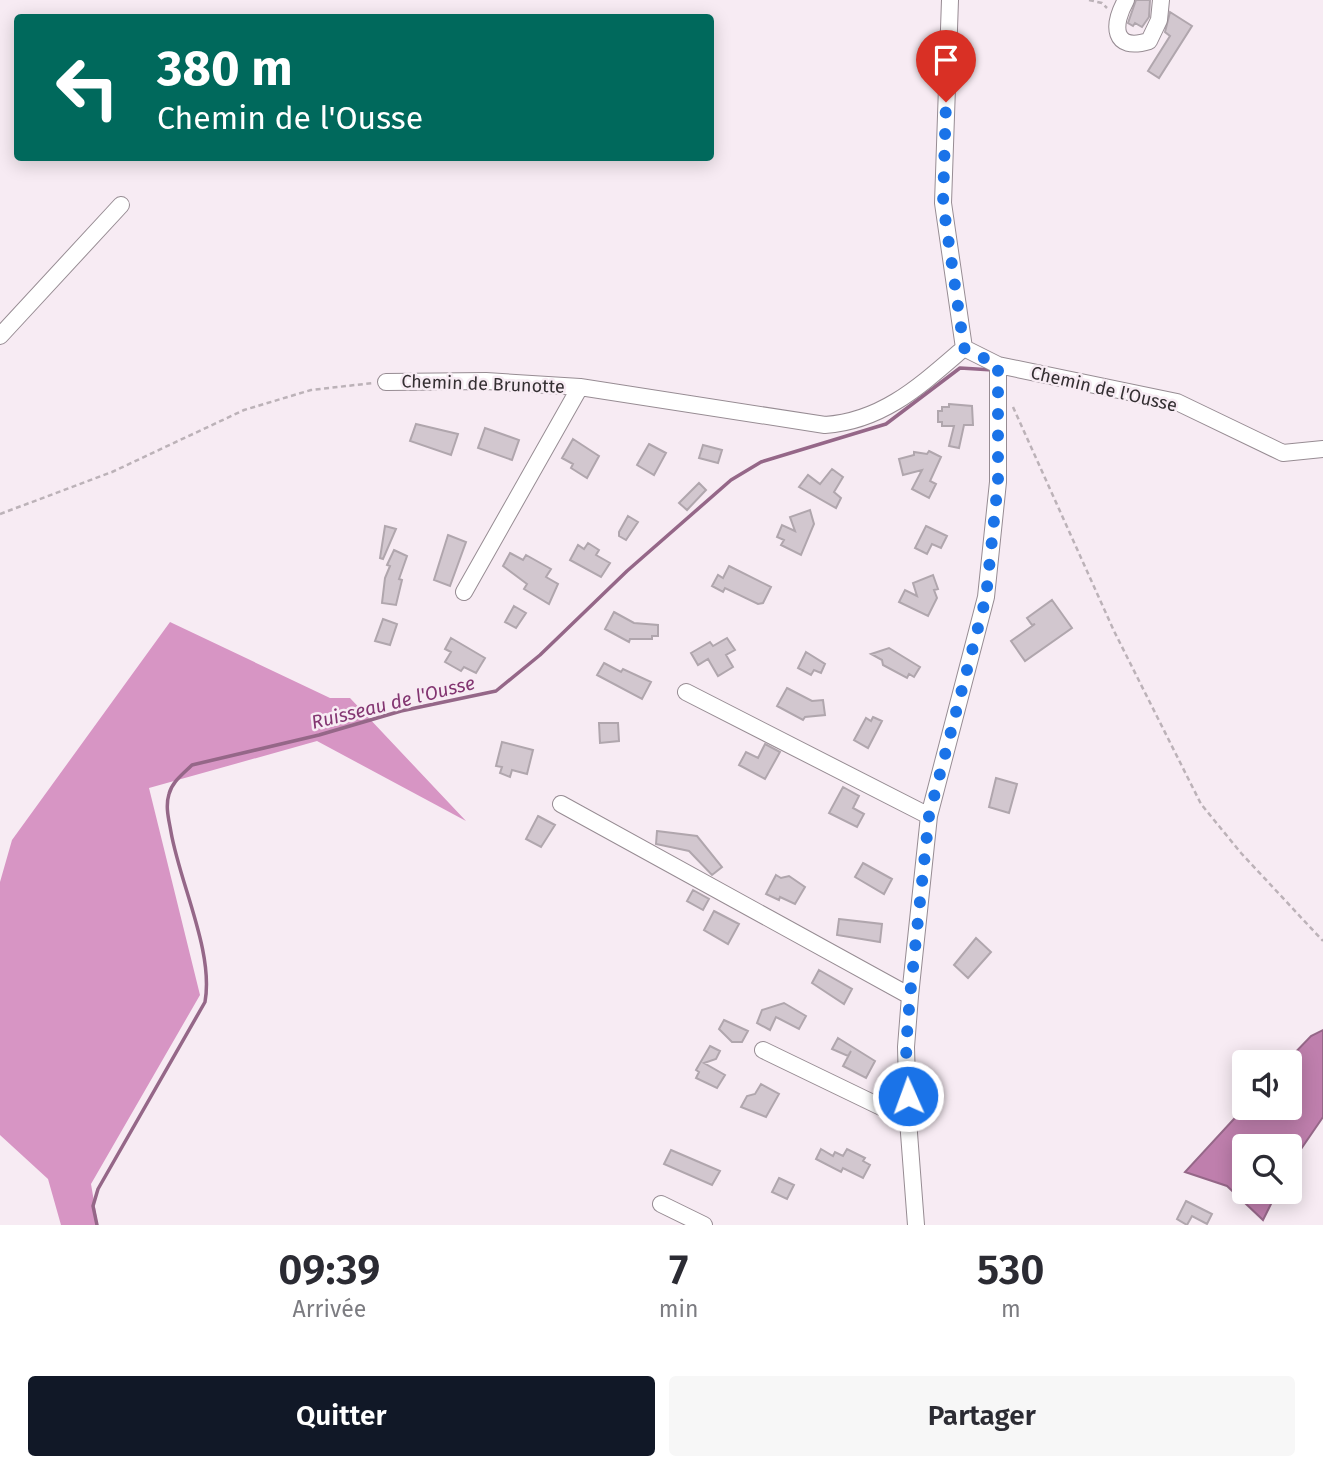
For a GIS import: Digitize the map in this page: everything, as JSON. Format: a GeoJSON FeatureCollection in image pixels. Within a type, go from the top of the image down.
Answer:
{"type":"FeatureCollection","features":[{"type":"Feature","properties":{"kind":"street"},"geometry":{"type":"LineString","coordinates":[[950,0],[943,203],[964,348]]}},
{"type":"Feature","properties":{"kind":"street"},"geometry":{"type":"LineString","coordinates":[[1126,0],[1116,18],[1118,33],[1126,42],[1138,44],[1149,41],[1159,20],[1161,0]]}},
{"type":"Feature","properties":{"kind":"street"},"geometry":{"type":"LineString","coordinates":[[0,336],[121,205]]}},
{"type":"Feature","properties":{"kind":"street","name":"Chemin de l'Ousse"},"geometry":{"type":"LineString","coordinates":[[964,348],[998,365],[1177,402],[1283,453],[1323,449]]}},
{"type":"Feature","properties":{"kind":"street","name":"Chemin de Brunotte"},"geometry":{"type":"LineString","coordinates":[[386,382],[486,381],[580,387],[792,422],[841,424],[877,414],[897,403],[964,348]]}},
{"type":"Feature","properties":{"kind":"street"},"geometry":{"type":"LineString","coordinates":[[916,1225],[906,1047],[910,996],[929,816],[986,597],[998,482],[998,365]]}},
{"type":"Feature","properties":{"kind":"street"},"geometry":{"type":"LineString","coordinates":[[464,592],[580,387]]}},
{"type":"Feature","properties":{"kind":"street"},"geometry":{"type":"LineString","coordinates":[[686,692],[929,816]]}},
{"type":"Feature","properties":{"kind":"street"},"geometry":{"type":"LineString","coordinates":[[561,804],[910,996]]}},
{"type":"Feature","properties":{"kind":"street"},"geometry":{"type":"LineString","coordinates":[[763,1050],[908,1120]]}},
{"type":"Feature","properties":{"kind":"street"},"geometry":{"type":"LineString","coordinates":[[662,1204],[704,1225]]}},
{"type":"Feature","properties":{"kind":"path"},"geometry":{"type":"LineString","coordinates":[[1089,0],[1102,3],[1116,18]]}},
{"type":"Feature","properties":{"kind":"path","name":"Chemin de Brunotte"},"geometry":{"type":"LineString","coordinates":[[0,514],[112,472],[244,410],[312,390],[386,382]]}},
{"type":"Feature","properties":{"kind":"path"},"geometry":{"type":"LineString","coordinates":[[998,398],[1013,407],[1114,631],[1201,804],[1241,853],[1323,941]]}},
{"type":"Feature","properties":{"kind":"shaded area"},"geometry":{"type":"Polygon","coordinates":[[[170,622],[330,698],[350,698],[466,821],[317,741],[149,788],[200,995],[91,1184],[98,1225],[61,1225],[48,1179],[0,1135],[0,882],[12,840],[170,622]]]}},
{"type":"Feature","properties":{"kind":"shaded area"},"geometry":{"type":"Polygon","coordinates":[[[1323,1030],[1323,1117],[1302,1148],[1302,1134],[1232,1134],[1232,1191],[1227,1186],[1185,1172],[1233,1120],[1302,1120],[1302,1050],[1298,1050],[1311,1036],[1323,1030]]]}},
{"type":"Feature","properties":{"kind":"shaded area"},"geometry":{"type":"Polygon","coordinates":[[[1246,1204],[1271,1204],[1263,1220],[1246,1204]]]}},
{"type":"Feature","properties":{"kind":"building"},"geometry":{"type":"Polygon","coordinates":[[[1136,0],[1150,0],[1149,17],[1142,27],[1128,23],[1136,0]]]}},
{"type":"Feature","properties":{"kind":"building"},"geometry":{"type":"Polygon","coordinates":[[[1170,12],[1192,26],[1159,78],[1148,71],[1170,36],[1165,32],[1170,12]]]}},
{"type":"Feature","properties":{"kind":"building"},"geometry":{"type":"Polygon","coordinates":[[[949,404],[972,406],[973,425],[964,425],[959,448],[949,446],[954,426],[942,426],[942,422],[938,422],[938,411],[942,411],[942,407],[949,407],[949,404]]]}},
{"type":"Feature","properties":{"kind":"building"},"geometry":{"type":"Polygon","coordinates":[[[416,424],[458,434],[451,455],[410,441],[416,424]]]}},
{"type":"Feature","properties":{"kind":"building"},"geometry":{"type":"Polygon","coordinates":[[[485,428],[519,440],[512,460],[478,448],[485,428]]]}},
{"type":"Feature","properties":{"kind":"building"},"geometry":{"type":"Polygon","coordinates":[[[573,439],[599,456],[587,478],[571,468],[573,464],[562,458],[573,439]]]}},
{"type":"Feature","properties":{"kind":"building"},"geometry":{"type":"Polygon","coordinates":[[[649,444],[666,453],[654,475],[637,465],[649,444]]]}},
{"type":"Feature","properties":{"kind":"building"},"geometry":{"type":"Polygon","coordinates":[[[703,445],[722,450],[718,463],[699,458],[703,445]]]}},
{"type":"Feature","properties":{"kind":"building"},"geometry":{"type":"Polygon","coordinates":[[[929,451],[941,457],[930,481],[936,484],[929,498],[912,489],[922,470],[903,475],[899,459],[914,455],[914,452],[927,454],[929,451]]]}},
{"type":"Feature","properties":{"kind":"building"},"geometry":{"type":"Polygon","coordinates":[[[832,469],[843,477],[834,492],[841,498],[836,508],[799,487],[808,475],[820,484],[832,469]]]}},
{"type":"Feature","properties":{"kind":"building"},"geometry":{"type":"Polygon","coordinates":[[[699,483],[706,490],[687,510],[679,503],[699,483]]]}},
{"type":"Feature","properties":{"kind":"building"},"geometry":{"type":"Polygon","coordinates":[[[810,510],[814,524],[801,555],[781,545],[784,540],[777,537],[782,525],[795,531],[790,517],[810,510]]]}},
{"type":"Feature","properties":{"kind":"building"},"geometry":{"type":"Polygon","coordinates":[[[628,516],[638,522],[626,540],[619,536],[619,532],[628,516]]]}},
{"type":"Feature","properties":{"kind":"building"},"geometry":{"type":"Polygon","coordinates":[[[385,526],[396,529],[383,559],[380,558],[385,526]]]}},
{"type":"Feature","properties":{"kind":"building"},"geometry":{"type":"Polygon","coordinates":[[[926,526],[947,536],[941,548],[932,544],[927,554],[915,548],[926,526]]]}},
{"type":"Feature","properties":{"kind":"building"},"geometry":{"type":"Polygon","coordinates":[[[448,535],[466,542],[450,586],[434,580],[448,535]]]}},
{"type":"Feature","properties":{"kind":"building"},"geometry":{"type":"Polygon","coordinates":[[[588,543],[599,550],[596,555],[610,563],[601,577],[570,560],[578,545],[584,549],[588,543]]]}},
{"type":"Feature","properties":{"kind":"building"},"geometry":{"type":"Polygon","coordinates":[[[394,550],[407,556],[399,579],[402,580],[396,605],[382,603],[385,578],[390,566],[387,565],[394,550]]]}},
{"type":"Feature","properties":{"kind":"building"},"geometry":{"type":"Polygon","coordinates":[[[510,553],[523,560],[526,555],[551,569],[546,577],[558,584],[549,604],[524,589],[527,584],[503,566],[510,553]]]}},
{"type":"Feature","properties":{"kind":"building"},"geometry":{"type":"Polygon","coordinates":[[[729,566],[771,587],[763,603],[758,604],[725,588],[723,592],[712,586],[718,575],[723,578],[729,566]]]}},
{"type":"Feature","properties":{"kind":"building"},"geometry":{"type":"Polygon","coordinates":[[[933,575],[938,589],[934,590],[937,598],[928,616],[899,602],[905,590],[917,596],[913,583],[933,575]]]}},
{"type":"Feature","properties":{"kind":"building"},"geometry":{"type":"Polygon","coordinates":[[[1052,600],[1072,628],[1025,661],[1011,641],[1035,624],[1032,625],[1027,618],[1052,600]]]}},
{"type":"Feature","properties":{"kind":"building"},"geometry":{"type":"Polygon","coordinates":[[[514,606],[526,613],[516,628],[505,622],[514,606]]]}},
{"type":"Feature","properties":{"kind":"building"},"geometry":{"type":"Polygon","coordinates":[[[614,612],[634,623],[658,625],[658,636],[652,636],[652,639],[630,639],[629,642],[605,629],[614,612]]]}},
{"type":"Feature","properties":{"kind":"building"},"geometry":{"type":"Polygon","coordinates":[[[383,619],[397,624],[390,645],[375,641],[383,619]]]}},
{"type":"Feature","properties":{"kind":"building"},"geometry":{"type":"Polygon","coordinates":[[[451,638],[485,658],[476,673],[464,667],[461,671],[445,662],[451,652],[445,649],[451,638]]]}},
{"type":"Feature","properties":{"kind":"building"},"geometry":{"type":"Polygon","coordinates":[[[727,638],[735,650],[726,655],[733,667],[718,676],[708,659],[698,665],[691,653],[710,642],[713,646],[727,638]]]}},
{"type":"Feature","properties":{"kind":"building"},"geometry":{"type":"Polygon","coordinates":[[[889,648],[920,667],[914,677],[909,674],[907,678],[883,665],[882,660],[871,654],[889,648]]]}},
{"type":"Feature","properties":{"kind":"building"},"geometry":{"type":"Polygon","coordinates":[[[806,652],[825,664],[821,673],[814,670],[811,675],[798,668],[806,652]]]}},
{"type":"Feature","properties":{"kind":"building"},"geometry":{"type":"Polygon","coordinates":[[[604,663],[651,682],[642,699],[597,675],[604,663]]]}},
{"type":"Feature","properties":{"kind":"building"},"geometry":{"type":"Polygon","coordinates":[[[787,688],[812,701],[823,700],[825,715],[805,717],[803,720],[777,706],[787,688]]]}},
{"type":"Feature","properties":{"kind":"building"},"geometry":{"type":"Polygon","coordinates":[[[873,717],[882,721],[868,748],[854,740],[866,718],[871,721],[873,717]]]}},
{"type":"Feature","properties":{"kind":"building"},"geometry":{"type":"Polygon","coordinates":[[[599,723],[618,723],[619,741],[600,743],[599,723]]]}},
{"type":"Feature","properties":{"kind":"building"},"geometry":{"type":"Polygon","coordinates":[[[502,742],[533,750],[527,774],[512,770],[510,777],[500,773],[502,767],[496,766],[502,742]]]}},
{"type":"Feature","properties":{"kind":"building"},"geometry":{"type":"Polygon","coordinates":[[[765,744],[780,752],[765,779],[739,765],[746,752],[758,758],[765,744]]]}},
{"type":"Feature","properties":{"kind":"building"},"geometry":{"type":"Polygon","coordinates":[[[996,778],[1017,784],[1009,813],[989,807],[996,778]]]}},
{"type":"Feature","properties":{"kind":"building"},"geometry":{"type":"Polygon","coordinates":[[[843,787],[859,796],[853,808],[864,814],[857,827],[829,813],[843,787]]]}},
{"type":"Feature","properties":{"kind":"building"},"geometry":{"type":"Polygon","coordinates":[[[538,816],[555,825],[541,847],[526,839],[538,816]]]}},
{"type":"Feature","properties":{"kind":"building"},"geometry":{"type":"Polygon","coordinates":[[[657,831],[697,836],[722,867],[712,875],[689,851],[656,844],[657,831]]]}},
{"type":"Feature","properties":{"kind":"building"},"geometry":{"type":"Polygon","coordinates":[[[863,863],[892,879],[884,894],[855,877],[863,863]]]}},
{"type":"Feature","properties":{"kind":"building"},"geometry":{"type":"Polygon","coordinates":[[[776,875],[781,878],[789,876],[805,887],[795,904],[766,894],[776,875]]]}},
{"type":"Feature","properties":{"kind":"building"},"geometry":{"type":"Polygon","coordinates":[[[693,890],[709,899],[703,910],[687,901],[693,890]]]}},
{"type":"Feature","properties":{"kind":"building"},"geometry":{"type":"Polygon","coordinates":[[[714,911],[739,924],[728,944],[704,930],[714,911]]]}},
{"type":"Feature","properties":{"kind":"building"},"geometry":{"type":"Polygon","coordinates":[[[839,919],[882,924],[880,942],[837,935],[839,919]]]}},
{"type":"Feature","properties":{"kind":"building"},"geometry":{"type":"Polygon","coordinates":[[[976,938],[991,952],[968,978],[954,965],[976,938]]]}},
{"type":"Feature","properties":{"kind":"building"},"geometry":{"type":"Polygon","coordinates":[[[819,970],[852,989],[844,1004],[812,983],[819,970]]]}},
{"type":"Feature","properties":{"kind":"building"},"geometry":{"type":"Polygon","coordinates":[[[784,1003],[806,1016],[799,1029],[776,1017],[770,1030],[757,1023],[762,1010],[784,1003]]]}},
{"type":"Feature","properties":{"kind":"building"},"geometry":{"type":"Polygon","coordinates":[[[724,1020],[748,1031],[742,1042],[732,1042],[719,1029],[724,1020]]]}},
{"type":"Feature","properties":{"kind":"building"},"geometry":{"type":"Polygon","coordinates":[[[838,1038],[875,1061],[866,1078],[843,1066],[851,1051],[848,1056],[832,1049],[838,1038]]]}},
{"type":"Feature","properties":{"kind":"building"},"geometry":{"type":"Polygon","coordinates":[[[710,1046],[720,1051],[716,1059],[704,1063],[725,1075],[717,1088],[696,1078],[699,1072],[696,1070],[710,1046]]]}},
{"type":"Feature","properties":{"kind":"building"},"geometry":{"type":"Polygon","coordinates":[[[761,1084],[779,1094],[766,1117],[741,1107],[747,1096],[755,1094],[761,1084]]]}},
{"type":"Feature","properties":{"kind":"building"},"geometry":{"type":"Polygon","coordinates":[[[821,1149],[833,1156],[835,1152],[843,1156],[847,1149],[865,1158],[863,1161],[870,1165],[863,1178],[843,1168],[841,1172],[816,1159],[821,1149]]]}},
{"type":"Feature","properties":{"kind":"building"},"geometry":{"type":"Polygon","coordinates":[[[671,1150],[720,1171],[712,1185],[664,1164],[671,1150]]]}},
{"type":"Feature","properties":{"kind":"building"},"geometry":{"type":"Polygon","coordinates":[[[779,1178],[794,1185],[787,1199],[772,1192],[779,1178]]]}},
{"type":"Feature","properties":{"kind":"building"},"geometry":{"type":"Polygon","coordinates":[[[1186,1201],[1212,1214],[1207,1224],[1192,1216],[1187,1225],[1177,1219],[1186,1201]]]}},
{"type":"Feature","properties":{"kind":"waterway","name":"Ruisseau de l'Ousse"},"geometry":{"type":"LineString","coordinates":[[97,1225],[93,1206],[98,1189],[205,1002],[205,962],[201,940],[175,852],[168,813],[170,790],[192,765],[319,735],[401,711],[496,691],[540,655],[627,571],[731,480],[761,462],[886,424],[960,368],[993,370]]}},
{"type":"Feature","properties":{"kind":"route"},"geometry":{"type":"LineString","coordinates":[[908,1096],[906,1047],[929,816],[986,597],[998,482],[998,365],[964,348],[943,203],[946,102]]}}]}
